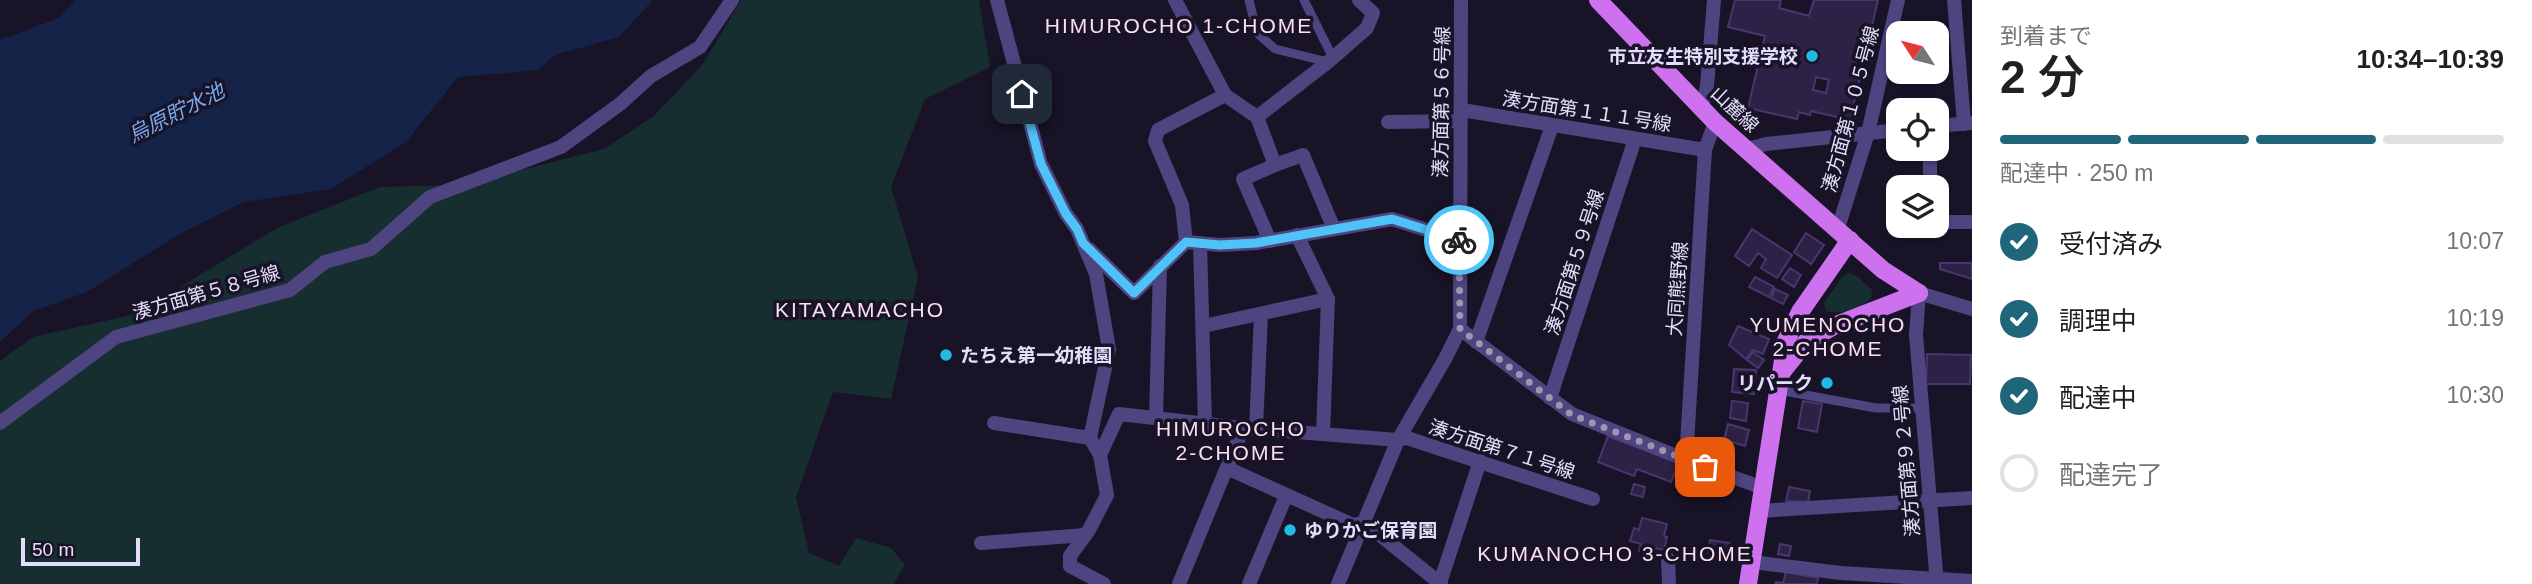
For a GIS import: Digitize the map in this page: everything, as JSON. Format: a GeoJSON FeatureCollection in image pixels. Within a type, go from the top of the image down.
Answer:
{"type":"FeatureCollection","features":[{"type":"Feature","properties":{"kind":"main road","name":"山麓線"},"geometry":{"type":"LineString","coordinates":[[1598,0],[1715,122],[1883,270],[1919,293]]}},
{"type":"Feature","properties":{"kind":"main road"},"geometry":{"type":"LineString","coordinates":[[1748,584],[1786,341],[1844,234]]}},
{"type":"Feature","properties":{"kind":"main road"},"geometry":{"type":"LineString","coordinates":[[1779,382],[1807,342],[1835,326],[1919,293]]}},
{"type":"Feature","properties":{"kind":"street","name":"湊方面第５８号線"},"geometry":{"type":"LineString","coordinates":[[0,423],[116,337],[290,290],[325,262],[371,249],[430,197],[561,148],[620,104],[651,76],[700,47],[732,0]]}},
{"type":"Feature","properties":{"kind":"street"},"geometry":{"type":"LineString","coordinates":[[997,0],[1041,164],[1083,243],[1096,274],[1109,349],[1090,438],[1100,455],[1107,495],[1070,556],[1070,566],[1104,584]]}},
{"type":"Feature","properties":{"kind":"street"},"geometry":{"type":"LineString","coordinates":[[1175,0],[1225,95],[1257,117],[1275,165]]}},
{"type":"Feature","properties":{"kind":"street"},"geometry":{"type":"LineString","coordinates":[[1257,117],[1367,28],[1373,13],[1359,0]]}},
{"type":"Feature","properties":{"kind":"street","name":"湊方面第５６号線"},"geometry":{"type":"LineString","coordinates":[[1338,584],[1398,440],[1446,359],[1460,329],[1461,0]]}},
{"type":"Feature","properties":{"kind":"street"},"geometry":{"type":"LineString","coordinates":[[1702,107],[1707,86],[1714,0]]}},
{"type":"Feature","properties":{"kind":"street","name":"湊方面第１０５号線"},"geometry":{"type":"LineString","coordinates":[[1844,234],[1898,0]]}},
{"type":"Feature","properties":{"kind":"street"},"geometry":{"type":"LineString","coordinates":[[1949,125],[1968,124],[1954,0]]}},
{"type":"Feature","properties":{"kind":"street"},"geometry":{"type":"LineString","coordinates":[[1205,423],[1203,326],[1193,242],[1182,205],[1155,141],[1158,130],[1225,95]]}},
{"type":"Feature","properties":{"kind":"street","name":"湊方面第１１１号線"},"geometry":{"type":"LineString","coordinates":[[1388,122],[1461,115],[1552,125],[1706,150]]}},
{"type":"Feature","properties":{"kind":"street","name":"大同熊野線"},"geometry":{"type":"LineString","coordinates":[[1686,460],[1706,150],[1715,122]]}},
{"type":"Feature","properties":{"kind":"street"},"geometry":{"type":"LineString","coordinates":[[1476,342],[1552,125]]}},
{"type":"Feature","properties":{"kind":"street"},"geometry":{"type":"LineString","coordinates":[[1747,149],[1766,144],[1886,131]]}},
{"type":"Feature","properties":{"kind":"street","name":"湊方面第５９号線"},"geometry":{"type":"LineString","coordinates":[[1550,398],[1635,139]]}},
{"type":"Feature","properties":{"kind":"street"},"geometry":{"type":"LineString","coordinates":[[1270,240],[1243,179],[1303,155],[1334,229]]}},
{"type":"Feature","properties":{"kind":"street"},"geometry":{"type":"LineString","coordinates":[[1083,243],[1134,293],[1160,266],[1193,242],[1220,245],[1270,240],[1392,219],[1459,240]]}},
{"type":"Feature","properties":{"kind":"street"},"geometry":{"type":"LineString","coordinates":[[1949,222],[1972,222]]}},
{"type":"Feature","properties":{"kind":"street"},"geometry":{"type":"LineString","coordinates":[[1297,235],[1328,299],[1323,434]]}},
{"type":"Feature","properties":{"kind":"street"},"geometry":{"type":"LineString","coordinates":[[1156,418],[1160,266]]}},
{"type":"Feature","properties":{"kind":"street"},"geometry":{"type":"LineString","coordinates":[[1919,293],[1972,309]]}},
{"type":"Feature","properties":{"kind":"street","name":"湊方面第９２号線"},"geometry":{"type":"LineString","coordinates":[[1919,293],[1916,335],[1936,582]]}},
{"type":"Feature","properties":{"kind":"street"},"geometry":{"type":"LineString","coordinates":[[1203,326],[1328,299]]}},
{"type":"Feature","properties":{"kind":"street"},"geometry":{"type":"LineString","coordinates":[[1179,584],[1227,468],[1250,428],[1261,314]]}},
{"type":"Feature","properties":{"kind":"street"},"geometry":{"type":"LineString","coordinates":[[1460,329],[1572,415],[1763,488]]}},
{"type":"Feature","properties":{"kind":"street","name":"湊方面第７１号線"},"geometry":{"type":"LineString","coordinates":[[1100,455],[1119,414],[1250,428],[1398,440],[1408,438],[1593,499]]}},
{"type":"Feature","properties":{"kind":"street"},"geometry":{"type":"LineString","coordinates":[[994,422],[1090,438]]}},
{"type":"Feature","properties":{"kind":"street"},"geometry":{"type":"LineString","coordinates":[[1227,468],[1353,525],[1365,523],[1440,583],[1480,461]]}},
{"type":"Feature","properties":{"kind":"street"},"geometry":{"type":"LineString","coordinates":[[1249,584],[1286,496]]}},
{"type":"Feature","properties":{"kind":"street"},"geometry":{"type":"LineString","coordinates":[[1759,511],[1972,498]]}},
{"type":"Feature","properties":{"kind":"street"},"geometry":{"type":"LineString","coordinates":[[981,543],[1085,535]]}},
{"type":"Feature","properties":{"kind":"street"},"geometry":{"type":"LineString","coordinates":[[1668,559],[1669,584]]}},
{"type":"Feature","properties":{"kind":"street"},"geometry":{"type":"LineString","coordinates":[[1752,562],[1839,579],[1972,581]]}},
{"type":"Feature","properties":{"kind":"lane"},"geometry":{"type":"LineString","coordinates":[[1250,0],[1257,33],[1275,49],[1330,60]]}},
{"type":"Feature","properties":{"kind":"lane"},"geometry":{"type":"LineString","coordinates":[[1304,0],[1330,60]]}},
{"type":"Feature","properties":{"kind":"lane"},"geometry":{"type":"LineString","coordinates":[[1779,382],[1876,408],[1921,408]]}},
{"type":"Feature","properties":{"kind":"green space"},"geometry":{"type":"Polygon","coordinates":[[[741,0],[979,0],[990,67],[925,99],[891,187],[918,277],[891,399],[833,392],[796,497],[809,553],[839,566],[856,538],[891,548],[905,565],[893,584],[0,584],[0,361],[33,337],[136,314],[277,228],[380,187],[461,185],[604,149],[655,115],[703,64],[741,0]]]}},
{"type":"Feature","properties":{"kind":"green space"},"geometry":{"type":"Polygon","coordinates":[[[1849,273],[1857,276],[1872,290],[1871,298],[1850,310],[1826,311],[1824,303],[1842,277],[1849,273]]]}},
{"type":"Feature","properties":{"kind":"water","name":"烏原貯水池"},"geometry":{"type":"Polygon","coordinates":[[[75,0],[653,0],[619,37],[555,55],[538,70],[458,77],[406,142],[331,189],[243,202],[181,233],[87,292],[33,311],[0,342],[0,40],[59,18],[75,0]]]}},
{"type":"Feature","properties":{"kind":"building","name":"市立友生特別支援学校"},"geometry":{"type":"Polygon","coordinates":[[[1735,0],[1781,0],[1779,8],[1809,16],[1814,0],[1878,0],[1850,120],[1811,111],[1810,115],[1799,112],[1797,119],[1748,108],[1765,36],[1728,27],[1735,0]],[[1816,77],[1813,90],[1826,93],[1829,80],[1816,77]]]}},
{"type":"Feature","properties":{"kind":"building"},"geometry":{"type":"Polygon","coordinates":[[[1752,229],[1792,255],[1777,278],[1761,268],[1766,259],[1758,253],[1749,266],[1735,256],[1752,229]]]}},
{"type":"Feature","properties":{"kind":"building"},"geometry":{"type":"Polygon","coordinates":[[[1806,233],[1824,245],[1811,264],[1794,252],[1806,233]]]}},
{"type":"Feature","properties":{"kind":"building"},"geometry":{"type":"Polygon","coordinates":[[[1940,263],[1972,263],[1972,279],[1940,269],[1940,263]]]}},
{"type":"Feature","properties":{"kind":"building"},"geometry":{"type":"Polygon","coordinates":[[[1790,268],[1801,275],[1794,287],[1782,279],[1790,268]]]}},
{"type":"Feature","properties":{"kind":"building"},"geometry":{"type":"Polygon","coordinates":[[[1755,277],[1774,287],[1769,297],[1749,287],[1755,277]]]}},
{"type":"Feature","properties":{"kind":"building"},"geometry":{"type":"Polygon","coordinates":[[[1775,289],[1788,295],[1783,304],[1771,298],[1775,289]]]}},
{"type":"Feature","properties":{"kind":"building"},"geometry":{"type":"Polygon","coordinates":[[[1738,326],[1769,339],[1763,354],[1753,350],[1746,359],[1729,345],[1738,326]]]}},
{"type":"Feature","properties":{"kind":"building"},"geometry":{"type":"Polygon","coordinates":[[[1753,352],[1764,360],[1758,368],[1747,360],[1753,352]]]}},
{"type":"Feature","properties":{"kind":"building"},"geometry":{"type":"Polygon","coordinates":[[[1927,354],[1971,355],[1970,384],[1926,384],[1927,354]]]}},
{"type":"Feature","properties":{"kind":"building"},"geometry":{"type":"Polygon","coordinates":[[[1734,369],[1756,370],[1754,394],[1732,392],[1734,369]]]}},
{"type":"Feature","properties":{"kind":"building"},"geometry":{"type":"Polygon","coordinates":[[[1732,401],[1748,403],[1746,421],[1730,418],[1732,401]]]}},
{"type":"Feature","properties":{"kind":"building"},"geometry":{"type":"Polygon","coordinates":[[[1803,401],[1822,404],[1817,432],[1798,428],[1803,401]]]}},
{"type":"Feature","properties":{"kind":"building"},"geometry":{"type":"Polygon","coordinates":[[[1728,424],[1749,430],[1745,446],[1724,440],[1728,424]]]}},
{"type":"Feature","properties":{"kind":"building"},"geometry":{"type":"Polygon","coordinates":[[[1608,436],[1679,463],[1671,482],[1637,469],[1634,476],[1598,462],[1608,436]]]}},
{"type":"Feature","properties":{"kind":"building"},"geometry":{"type":"Polygon","coordinates":[[[1634,484],[1645,487],[1643,497],[1631,494],[1634,484]]]}},
{"type":"Feature","properties":{"kind":"building"},"geometry":{"type":"Polygon","coordinates":[[[1789,487],[1810,491],[1808,502],[1786,501],[1789,487]]]}},
{"type":"Feature","properties":{"kind":"building"},"geometry":{"type":"Polygon","coordinates":[[[1642,518],[1667,524],[1664,550],[1654,548],[1653,554],[1639,551],[1641,544],[1630,541],[1634,528],[1639,530],[1642,518]]]}},
{"type":"Feature","properties":{"kind":"building"},"geometry":{"type":"Polygon","coordinates":[[[1710,540],[1730,543],[1728,555],[1708,552],[1710,540]]]}},
{"type":"Feature","properties":{"kind":"building"},"geometry":{"type":"Polygon","coordinates":[[[1780,544],[1791,546],[1789,556],[1778,554],[1780,544]]]}},
{"type":"Feature","properties":{"kind":"building"},"geometry":{"type":"Polygon","coordinates":[[[1786,572],[1818,578],[1817,584],[1775,584],[1783,583],[1786,572]]]}},
{"type":"Feature","properties":{"kind":"way so far"},"geometry":{"type":"LineString","coordinates":[[1459,240],[1460,329],[1572,415],[1705,467]]}},
{"type":"Feature","properties":{"kind":"place","name":"市立友生特別支援学校"},"geometry":{"type":"Point","coordinates":[1812,56]}},
{"type":"Feature","properties":{"kind":"place","name":"たちえ第一幼稚園"},"geometry":{"type":"Point","coordinates":[946,355]}},
{"type":"Feature","properties":{"kind":"place","name":"リパーク"},"geometry":{"type":"Point","coordinates":[1827,383]}},
{"type":"Feature","properties":{"kind":"place","name":"ゆりかご保育園"},"geometry":{"type":"Point","coordinates":[1290,530]}},
{"type":"Feature","properties":{"kind":"district","name":"HIMUROCHO 1-CHOME"},"geometry":{"type":"Point","coordinates":[1179,26]}},
{"type":"Feature","properties":{"kind":"district","name":"KITAYAMACHO"},"geometry":{"type":"Point","coordinates":[860,310]}},
{"type":"Feature","properties":{"kind":"district","name":"YUMENOCHO 2-CHOME"},"geometry":{"type":"Point","coordinates":[1828,337]}},
{"type":"Feature","properties":{"kind":"district","name":"HIMUROCHO 2-CHOME"},"geometry":{"type":"Point","coordinates":[1231,441]}},
{"type":"Feature","properties":{"kind":"district","name":"KUMANOCHO 3-CHOME"},"geometry":{"type":"Point","coordinates":[1615,554]}},
{"type":"Feature","properties":{"kind":"route"},"geometry":{"type":"LineString","coordinates":[[1022,94],[1041,164],[1066,214],[1083,243],[1134,293],[1186,242],[1220,245],[1256,243],[1392,219],[1459,240]]}}]}
